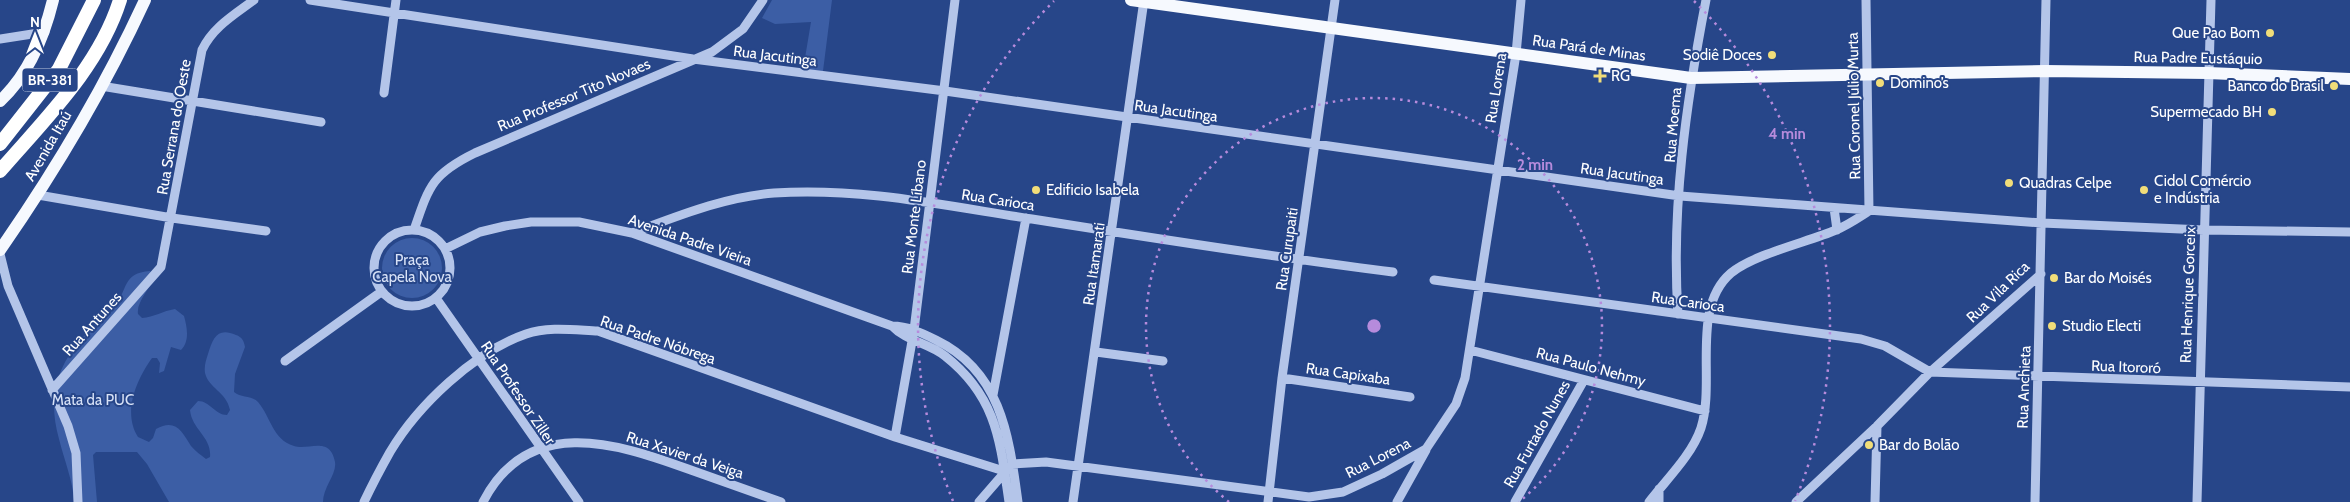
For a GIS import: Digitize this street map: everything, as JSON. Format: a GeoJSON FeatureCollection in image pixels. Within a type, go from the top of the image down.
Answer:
{"type":"FeatureCollection","features":[{"type":"Feature","properties":{"kind":"highway","name":"BR-381"},"geometry":{"type":"LineString","coordinates":[[0,144],[59,69],[94,0]]}},
{"type":"Feature","properties":{"kind":"highway","name":"BR-381"},"geometry":{"type":"LineString","coordinates":[[0,171],[80,77],[115,17],[120,0]]}},
{"type":"Feature","properties":{"kind":"main road"},"geometry":{"type":"LineString","coordinates":[[0,101],[16,86],[45,32],[53,0]]}},
{"type":"Feature","properties":{"kind":"main road","name":"Avenida Itaú"},"geometry":{"type":"LineString","coordinates":[[0,252],[38,195],[101,86],[145,0]]}},
{"type":"Feature","properties":{"kind":"main road","name":"Rua Pará de Minas"},"geometry":{"type":"LineString","coordinates":[[1131,0],[1691,78],[2045,71]]}},
{"type":"Feature","properties":{"kind":"main road","name":"Rua Padre Eustáquio"},"geometry":{"type":"LineString","coordinates":[[2045,71],[2208,73],[2350,79]]}},
{"type":"Feature","properties":{"kind":"street","name":"Rua Serrana do Oeste"},"geometry":{"type":"LineString","coordinates":[[153,278],[161,267],[172,218],[202,50],[208,36],[254,0]]}},
{"type":"Feature","properties":{"kind":"street","name":"Rua Jacutinga"},"geometry":{"type":"LineString","coordinates":[[310,0],[693,59],[944,91],[1680,196],[2042,223],[2204,230],[2350,232]]}},
{"type":"Feature","properties":{"kind":"street"},"geometry":{"type":"LineString","coordinates":[[384,93],[396,0]]}},
{"type":"Feature","properties":{"kind":"street","name":"Rua Professor Tito Novaes"},"geometry":{"type":"LineString","coordinates":[[414,230],[427,192],[448,166],[475,152],[712,52],[744,29],[763,0]]}},
{"type":"Feature","properties":{"kind":"street","name":"Rua Monte Líbano"},"geometry":{"type":"LineString","coordinates":[[895,437],[913,335],[928,202],[955,0]]}},
{"type":"Feature","properties":{"kind":"street","name":"Rua Curupaiti"},"geometry":{"type":"LineString","coordinates":[[1269,497],[1282,378],[1335,0]]}},
{"type":"Feature","properties":{"kind":"street","name":"Rua Lorena"},"geometry":{"type":"LineString","coordinates":[[1012,464],[1046,462],[1269,497],[1309,497],[1343,492],[1426,449],[1456,404],[1465,378],[1516,54],[1521,0]]}},
{"type":"Feature","properties":{"kind":"street","name":"Rua Moema"},"geometry":{"type":"LineString","coordinates":[[1678,314],[1675,247],[1691,78],[1706,0]]}},
{"type":"Feature","properties":{"kind":"street","name":"Rua Coronel Júlio Murta"},"geometry":{"type":"LineString","coordinates":[[1866,0],[1869,73],[1869,211]]}},
{"type":"Feature","properties":{"kind":"street","name":"Rua Vila Rica"},"geometry":{"type":"LineString","coordinates":[[1796,502],[1877,426],[1930,372],[2041,274],[2046,0]]}},
{"type":"Feature","properties":{"kind":"street","name":"Rua Henrique Gorceix"},"geometry":{"type":"LineString","coordinates":[[2196,502],[2198,384],[2211,0]]}},
{"type":"Feature","properties":{"kind":"street","name":"Rua Itamarati"},"geometry":{"type":"LineString","coordinates":[[1073,502],[1096,352],[1144,1]]}},
{"type":"Feature","properties":{"kind":"street"},"geometry":{"type":"LineString","coordinates":[[0,39],[45,32]]}},
{"type":"Feature","properties":{"kind":"street"},"geometry":{"type":"LineString","coordinates":[[101,86],[321,122]]}},
{"type":"Feature","properties":{"kind":"street","name":"Rua Carioca"},"geometry":{"type":"LineString","coordinates":[[632,232],[726,200],[773,193],[824,192],[928,202],[1113,232],[1393,272]]}},
{"type":"Feature","properties":{"kind":"street"},"geometry":{"type":"LineString","coordinates":[[38,195],[172,218],[266,231]]}},
{"type":"Feature","properties":{"kind":"street"},"geometry":{"type":"LineString","coordinates":[[1834,208],[1837,230]]}},
{"type":"Feature","properties":{"kind":"street"},"geometry":{"type":"LineString","coordinates":[[1648,502],[1696,439],[1705,411],[1709,319],[1715,291],[1732,272],[1747,263],[1837,230],[1869,211]]}},
{"type":"Feature","properties":{"kind":"street"},"geometry":{"type":"LineString","coordinates":[[992,395],[1026,218]]}},
{"type":"Feature","properties":{"kind":"street","name":"Avenida Padre Vieira"},"geometry":{"type":"LineString","coordinates":[[445,249],[480,232],[531,222],[579,222],[632,232],[892,326],[904,326],[913,335]]}},
{"type":"Feature","properties":{"kind":"street"},"geometry":{"type":"LineString","coordinates":[[414,230],[426,233],[437,239],[445,249],[450,261],[450,275],[445,288],[436,298],[425,304],[413,307],[401,305],[390,300],[381,292],[375,279],[374,264],[378,250],[387,239],[400,232],[414,230]]}},
{"type":"Feature","properties":{"kind":"street","name":"Avenida Itaú"},"geometry":{"type":"LineString","coordinates":[[0,252],[4,284],[68,426],[76,454],[78,502]]}},
{"type":"Feature","properties":{"kind":"street","name":"Rua Anchieta"},"geometry":{"type":"LineString","coordinates":[[2035,502],[2041,274]]}},
{"type":"Feature","properties":{"kind":"street","name":"Rua Antunes"},"geometry":{"type":"LineString","coordinates":[[52,390],[153,278]]}},
{"type":"Feature","properties":{"kind":"street","name":"Rua Carioca"},"geometry":{"type":"LineString","coordinates":[[1434,280],[1861,339],[1885,346],[1930,372]]}},
{"type":"Feature","properties":{"kind":"street"},"geometry":{"type":"LineString","coordinates":[[285,361],[381,292]]}},
{"type":"Feature","properties":{"kind":"street","name":"Rua Professor Ziller"},"geometry":{"type":"LineString","coordinates":[[436,298],[539,448],[579,502]]}},
{"type":"Feature","properties":{"kind":"street","name":"Rua Padre Nóbrega"},"geometry":{"type":"LineString","coordinates":[[364,502],[391,451],[409,425],[430,402],[478,358],[526,333],[557,329],[598,331],[895,437],[1004,471]]}},
{"type":"Feature","properties":{"kind":"street"},"geometry":{"type":"LineString","coordinates":[[913,335],[945,344],[975,370],[992,395],[1004,419],[1018,502]]}},
{"type":"Feature","properties":{"kind":"street"},"geometry":{"type":"LineString","coordinates":[[913,335],[946,357],[979,390],[996,426],[1009,502]]}},
{"type":"Feature","properties":{"kind":"street","name":"Rua Paulo Nehmy"},"geometry":{"type":"LineString","coordinates":[[1470,350],[1705,411]]}},
{"type":"Feature","properties":{"kind":"street"},"geometry":{"type":"LineString","coordinates":[[1096,352],[1163,361]]}},
{"type":"Feature","properties":{"kind":"street","name":"Rua Itororó"},"geometry":{"type":"LineString","coordinates":[[1930,372],[2198,384],[2350,387]]}},
{"type":"Feature","properties":{"kind":"street","name":"Rua Capixaba"},"geometry":{"type":"LineString","coordinates":[[1282,378],[1410,397]]}},
{"type":"Feature","properties":{"kind":"street","name":"Rua Furtado Nunes"},"geometry":{"type":"LineString","coordinates":[[1515,502],[1584,380]]}},
{"type":"Feature","properties":{"kind":"street"},"geometry":{"type":"LineString","coordinates":[[1875,502],[1877,426]]}},
{"type":"Feature","properties":{"kind":"street","name":"Rua Xavier da Veiga"},"geometry":{"type":"LineString","coordinates":[[483,502],[509,467],[539,448],[568,442],[598,442],[643,453],[781,502]]}},
{"type":"Feature","properties":{"kind":"street"},"geometry":{"type":"LineString","coordinates":[[1397,502],[1426,449]]}},
{"type":"Feature","properties":{"kind":"street"},"geometry":{"type":"LineString","coordinates":[[979,502],[1012,464]]}},
{"type":"Feature","properties":{"kind":"street"},"geometry":{"type":"LineString","coordinates":[[1658,489],[1659,502]]}},
{"type":"Feature","properties":{"kind":"green space"},"geometry":{"type":"Polygon","coordinates":[[[772,0],[832,0],[823,71],[803,70],[811,22],[775,24],[762,18],[772,0]]]}},
{"type":"Feature","properties":{"kind":"green space","name":"Praça Capela Nova"},"geometry":{"type":"Polygon","coordinates":[[[412,238],[428,243],[433,247],[437,252],[442,268],[437,284],[433,289],[428,293],[412,298],[396,293],[391,289],[387,284],[382,268],[387,252],[391,247],[396,243],[412,238]]]}},
{"type":"Feature","properties":{"kind":"green space","name":"Mata da PUC"},"geometry":{"type":"Polygon","coordinates":[[[150,271],[154,276],[141,300],[138,314],[142,318],[175,309],[184,316],[187,338],[181,350],[171,347],[164,371],[159,373],[160,363],[157,358],[152,358],[141,376],[131,407],[133,427],[138,437],[149,442],[153,438],[156,429],[163,426],[173,426],[178,428],[196,451],[206,459],[210,457],[208,444],[194,423],[190,410],[198,401],[206,403],[219,413],[227,415],[230,410],[225,398],[207,378],[205,365],[214,338],[221,333],[230,333],[241,338],[245,347],[235,374],[234,392],[258,402],[276,433],[287,443],[300,447],[324,446],[332,454],[335,467],[325,491],[323,502],[169,502],[147,464],[137,452],[96,452],[93,455],[97,502],[74,502],[72,486],[56,425],[54,398],[56,385],[60,373],[73,349],[114,308],[130,279],[141,272],[150,271]]]}},
{"type":"Feature","properties":{"kind":"place","name":"Que Pao Bom"},"geometry":{"type":"Point","coordinates":[2270,33]}},
{"type":"Feature","properties":{"kind":"place","name":"Sodiê Doces"},"geometry":{"type":"Point","coordinates":[1772,55]}},
{"type":"Feature","properties":{"kind":"place","name":"RG"},"geometry":{"type":"Point","coordinates":[1600,76]}},
{"type":"Feature","properties":{"kind":"place","name":"Domino’s"},"geometry":{"type":"Point","coordinates":[1880,83]}},
{"type":"Feature","properties":{"kind":"place","name":"Banco do Brasil"},"geometry":{"type":"Point","coordinates":[2334,86]}},
{"type":"Feature","properties":{"kind":"place","name":"Supermecado BH"},"geometry":{"type":"Point","coordinates":[2272,112]}},
{"type":"Feature","properties":{"kind":"place","name":"Quadras Celpe"},"geometry":{"type":"Point","coordinates":[2009,183]}},
{"type":"Feature","properties":{"kind":"place","name":"Edificio Isabela"},"geometry":{"type":"Point","coordinates":[1036,190]}},
{"type":"Feature","properties":{"kind":"place","name":"Cidol Comércio e Indústria"},"geometry":{"type":"Point","coordinates":[2144,190]}},
{"type":"Feature","properties":{"kind":"place","name":"Bar do Moisés"},"geometry":{"type":"Point","coordinates":[2054,278]}},
{"type":"Feature","properties":{"kind":"place","name":"Studio Electi"},"geometry":{"type":"Point","coordinates":[2052,326]}},
{"type":"Feature","properties":{"kind":"place","name":"Bar do Bolão"},"geometry":{"type":"Point","coordinates":[1869,445]}}]}
